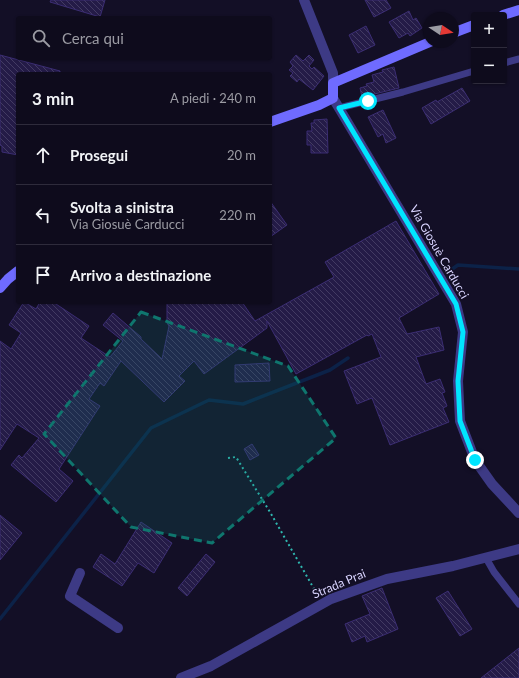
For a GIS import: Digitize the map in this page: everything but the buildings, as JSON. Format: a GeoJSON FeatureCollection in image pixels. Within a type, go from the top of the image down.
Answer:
{"type":"FeatureCollection","features":[{"type":"Feature","properties":{"kind":"street"},"geometry":{"type":"LineString","coordinates":[[272,121],[319,105],[333,98],[333,73],[304,0]]}},
{"type":"Feature","properties":{"kind":"street"},"geometry":{"type":"LineString","coordinates":[[507,14],[519,10]]}},
{"type":"Feature","properties":{"kind":"street"},"geometry":{"type":"LineString","coordinates":[[459,31],[471,26]]}},
{"type":"Feature","properties":{"kind":"street"},"geometry":{"type":"LineString","coordinates":[[333,83],[423,45]]}},
{"type":"Feature","properties":{"kind":"street","name":"Via Giosuè Carducci"},"geometry":{"type":"LineString","coordinates":[[333,98],[456,304],[463,332],[458,381],[460,421],[475,460],[492,484],[519,513]]}},
{"type":"Feature","properties":{"kind":"street"},"geometry":{"type":"LineString","coordinates":[[0,288],[16,273]]}},
{"type":"Feature","properties":{"kind":"street","name":"Strada Prai"},"geometry":{"type":"LineString","coordinates":[[181,678],[211,666],[322,604],[348,592],[387,579],[519,550]]}},
{"type":"Feature","properties":{"kind":"street"},"geometry":{"type":"LineString","coordinates":[[80,573],[70,596],[118,628]]}},
{"type":"Feature","properties":{"kind":"lane"},"geometry":{"type":"LineString","coordinates":[[507,62],[519,59]]}},
{"type":"Feature","properties":{"kind":"lane"},"geometry":{"type":"LineString","coordinates":[[339,108],[471,72]]}},
{"type":"Feature","properties":{"kind":"lane"},"geometry":{"type":"LineString","coordinates":[[486,558],[494,572],[519,604]]}},
{"type":"Feature","properties":{"kind":"path"},"geometry":{"type":"LineString","coordinates":[[228,458],[236,457],[270,512],[322,604]]}},
{"type":"Feature","properties":{"kind":"highlighted area"},"geometry":{"type":"Polygon","coordinates":[[[141,312],[288,366],[336,438],[212,543],[131,527],[44,434],[141,312]]]}},
{"type":"Feature","properties":{"kind":"waterway"},"geometry":{"type":"LineString","coordinates":[[448,272],[458,265],[519,269]]}},
{"type":"Feature","properties":{"kind":"waterway"},"geometry":{"type":"LineString","coordinates":[[0,619],[151,428],[209,400],[243,404],[330,370],[348,358]]}},
{"type":"Feature","properties":{"kind":"route"},"geometry":{"type":"LineString","coordinates":[[368,101],[339,108],[456,304],[463,332],[458,381],[460,421],[475,460]]}}]}
